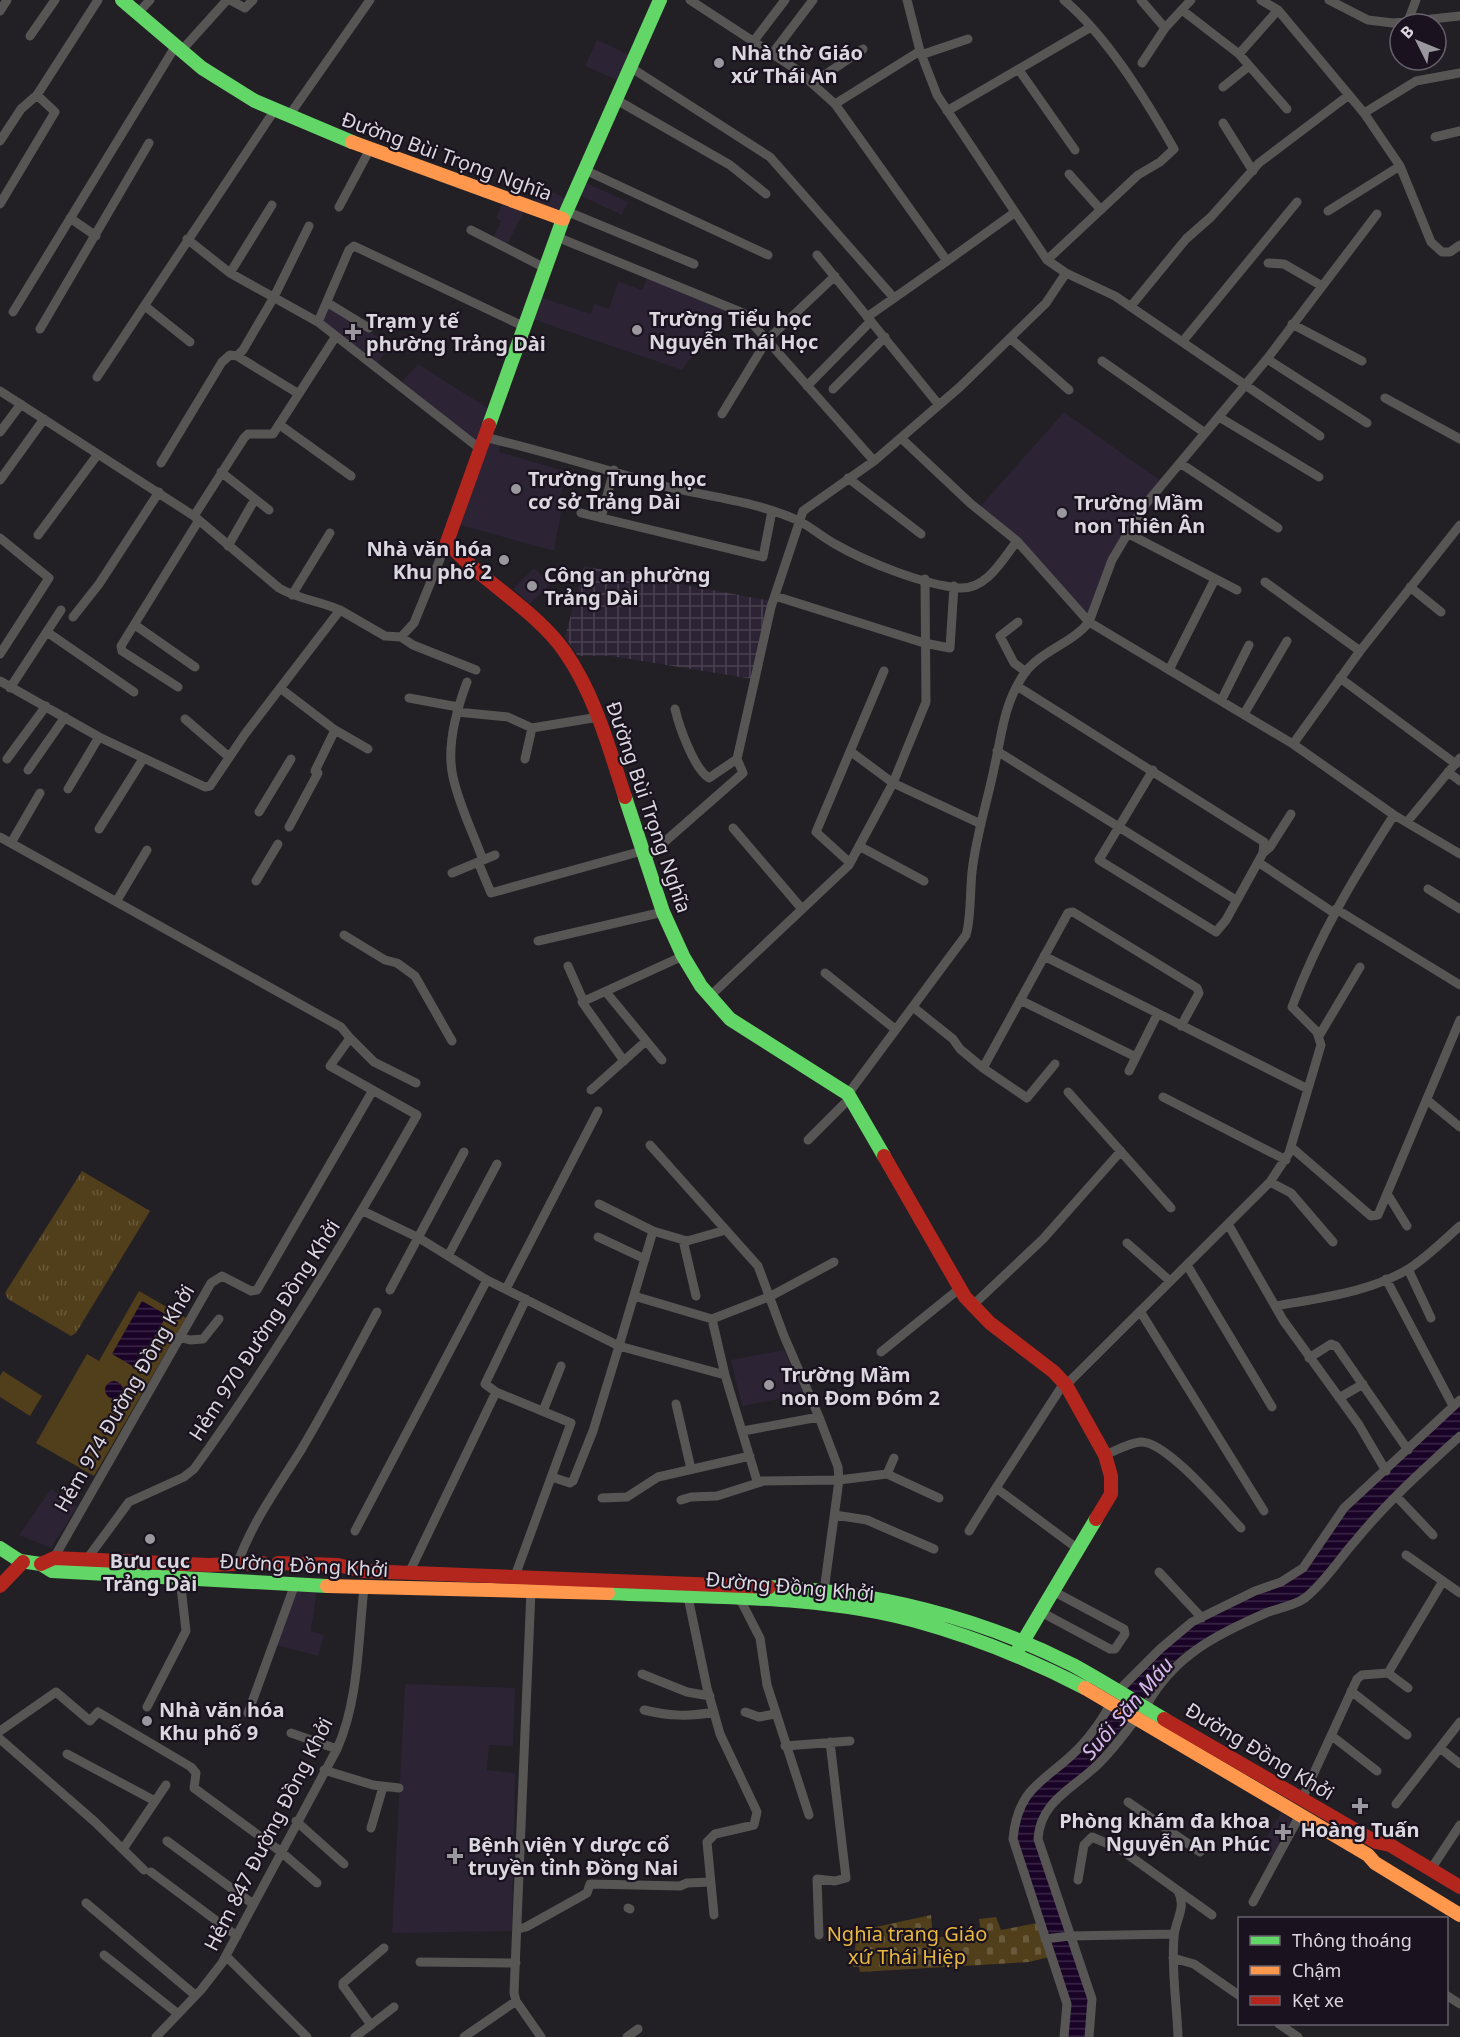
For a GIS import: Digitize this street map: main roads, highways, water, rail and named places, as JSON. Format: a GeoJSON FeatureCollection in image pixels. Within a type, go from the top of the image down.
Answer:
{"type":"FeatureCollection","features":[{"type":"Feature","properties":{"kind":"main road","name":"Đường Bùi Trọng Nghĩa"},"geometry":{"type":"LineString","coordinates":[[122,0],[178,49],[228,85],[274,111],[565,215],[447,542],[463,560],[565,652],[599,717],[663,912],[683,956],[710,997],[730,1018],[849,1096],[959,1288],[972,1306],[1065,1384],[1105,1455],[1111,1476],[1111,1494],[1019,1649]]}},
{"type":"Feature","properties":{"kind":"main road"},"geometry":{"type":"LineString","coordinates":[[565,215],[660,0]]}},
{"type":"Feature","properties":{"kind":"main road","name":"Đường Đồng Khởi"},"geometry":{"type":"LineString","coordinates":[[0,1548],[23,1562],[180,1578],[364,1588],[532,1583],[824,1591],[864,1595],[920,1607],[1019,1649]]}},
{"type":"Feature","properties":{"kind":"main road","name":"Đường Đồng Khởi"},"geometry":{"type":"LineString","coordinates":[[49,1564],[87,1559],[209,1565],[238,1562],[260,1563],[261,1559],[284,1561],[282,1564],[338,1565],[363,1571],[515,1576],[532,1583],[687,1597],[842,1607],[915,1621],[1062,1660],[1116,1697],[1136,1718],[1368,1855],[1372,1862],[1460,1915]]}},
{"type":"Feature","properties":{"kind":"main road"},"geometry":{"type":"LineString","coordinates":[[1,1579],[23,1562]]}},
{"type":"Feature","properties":{"kind":"main road","name":"Đường Đồng Khởi"},"geometry":{"type":"LineString","coordinates":[[209,1565],[226,1569],[278,1572],[345,1574],[363,1571]]}},
{"type":"Feature","properties":{"kind":"main road","name":"Đường Đồng Khởi"},"geometry":{"type":"LineString","coordinates":[[1116,1697],[1145,1706],[1376,1842],[1387,1843],[1460,1887]]}},
{"type":"Feature","properties":{"kind":"main road"},"geometry":{"type":"LineString","coordinates":[[1300,1815],[1302,1798]]}},
{"type":"Feature","properties":{"kind":"main road"},"geometry":{"type":"LineString","coordinates":[[1376,1842],[1383,1850],[1460,1897]]}},
{"type":"Feature","properties":{"kind":"main road"},"geometry":{"type":"LineString","coordinates":[[1368,1855],[1376,1855],[1460,1906]]}},
{"type":"Feature","properties":{"kind":"water"},"geometry":{"type":"Polygon","coordinates":[[[142,1301],[167,1315],[136,1368],[112,1354],[142,1301]]]}},
{"type":"Feature","properties":{"kind":"water"},"geometry":{"type":"Polygon","coordinates":[[[110,1381],[118,1381],[123,1386],[121,1397],[110,1399],[105,1394],[105,1386],[110,1381]]]}},
{"type":"Feature","properties":{"kind":"water","name":"Suối Săn Máu"},"geometry":{"type":"Polygon","coordinates":[[[1460,1404],[1460,1432],[1324,1578],[1301,1598],[1185,1651],[1092,1766],[1047,1803],[1036,1823],[1035,1839],[1089,1999],[1086,2037],[1067,2037],[1070,2004],[1016,1839],[1018,1818],[1032,1792],[1052,1773],[1162,1651],[1194,1624],[1305,1571],[1347,1510],[1460,1404]]]}},
{"type":"Feature","properties":{"kind":"place","name":"Nhà thờ Giáo xứ Thái An"},"geometry":{"type":"Point","coordinates":[719,63]}},
{"type":"Feature","properties":{"kind":"place","name":"Trường Tiểu học Nguyễn Thái Học"},"geometry":{"type":"Point","coordinates":[637,330]}},
{"type":"Feature","properties":{"kind":"place","name":"Trạm y tế phường Trảng Dài"},"geometry":{"type":"Point","coordinates":[353,332]}},
{"type":"Feature","properties":{"kind":"place","name":"Trường Trung học cơ sở Trảng Dài"},"geometry":{"type":"Point","coordinates":[516,489]}},
{"type":"Feature","properties":{"kind":"place","name":"Trường Mầm non Thiên Ân"},"geometry":{"type":"Point","coordinates":[1062,513]}},
{"type":"Feature","properties":{"kind":"place","name":"Nhà văn hóa Khu phố 2"},"geometry":{"type":"Point","coordinates":[504,560]}},
{"type":"Feature","properties":{"kind":"place","name":"Công an phường Trảng Dài"},"geometry":{"type":"Point","coordinates":[532,586]}},
{"type":"Feature","properties":{"kind":"place","name":"Trường Mầm non Đom Đóm 2"},"geometry":{"type":"Point","coordinates":[769,1385]}},
{"type":"Feature","properties":{"kind":"place","name":"Bưu cục Trảng Dài"},"geometry":{"type":"Point","coordinates":[150,1539]}},
{"type":"Feature","properties":{"kind":"place","name":"Nhà văn hóa Khu phố 9"},"geometry":{"type":"Point","coordinates":[147,1721]}},
{"type":"Feature","properties":{"kind":"place","name":"Hoàng Tuấn"},"geometry":{"type":"Point","coordinates":[1360,1806]}},
{"type":"Feature","properties":{"kind":"place","name":"Phòng khám đa khoa Nguyễn An Phúc"},"geometry":{"type":"Point","coordinates":[1283,1832]}},
{"type":"Feature","properties":{"kind":"place","name":"Bệnh viện Y dược cổ truyền tỉnh Đồng Nai"},"geometry":{"type":"Point","coordinates":[455,1856]}},
{"type":"Feature","properties":{"kind":"park label","name":"Nghĩa trang Giáo xứ Thái Hiệp"},"geometry":{"type":"Point","coordinates":[907,1944]}}]}
